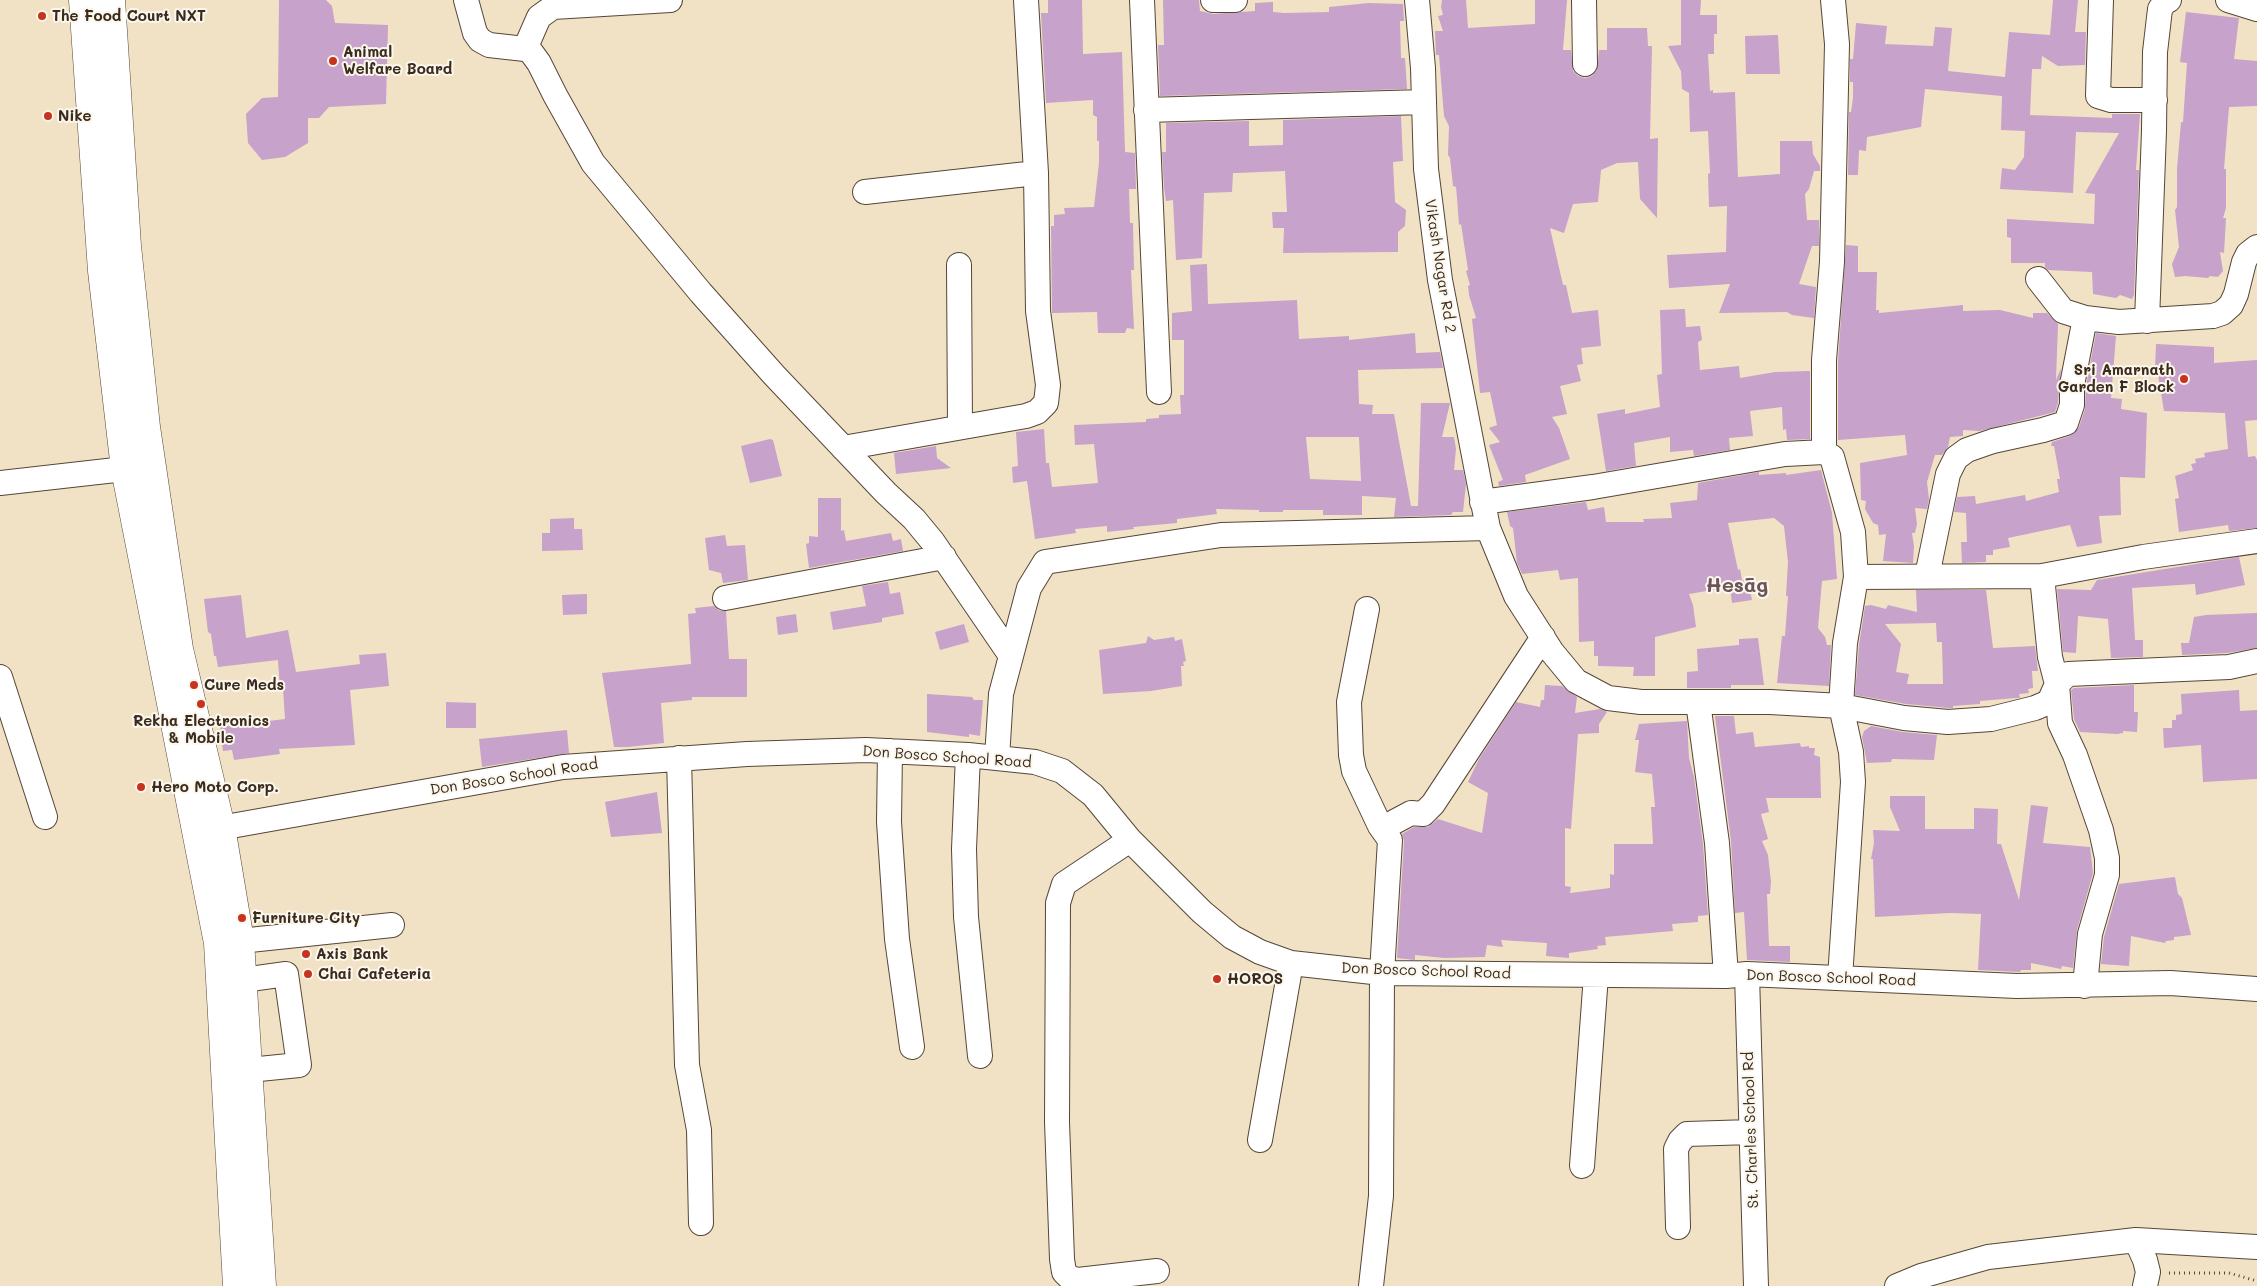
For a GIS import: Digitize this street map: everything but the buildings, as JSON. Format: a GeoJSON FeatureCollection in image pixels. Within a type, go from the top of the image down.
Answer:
{"type":"FeatureCollection","features":[{"type":"Feature","properties":{"kind":"main road"},"geometry":{"type":"LineString","coordinates":[[83,0],[102,271],[125,469],[209,830],[240,941],[262,1286]]}},
{"type":"Feature","properties":{"kind":"main road"},"geometry":{"type":"LineString","coordinates":[[110,0],[127,246],[151,466],[209,830],[218,943],[237,1286]]}},
{"type":"Feature","properties":{"kind":"street"},"geometry":{"type":"LineString","coordinates":[[466,0],[475,33],[480,40],[488,45],[525,49],[531,52],[593,163],[701,293],[774,375],[914,519],[944,558],[1012,656]]}},
{"type":"Feature","properties":{"kind":"street"},"geometry":{"type":"LineString","coordinates":[[525,49],[539,17],[553,7],[670,0]]}},
{"type":"Feature","properties":{"kind":"street"},"geometry":{"type":"LineString","coordinates":[[843,448],[1026,416],[1037,412],[1046,403],[1048,385],[1038,311],[1036,173],[1026,0]]}},
{"type":"Feature","properties":{"kind":"street"},"geometry":{"type":"LineString","coordinates":[[1142,0],[1158,392]]}},
{"type":"Feature","properties":{"kind":"street"},"geometry":{"type":"LineString","coordinates":[[1214,0],[1235,0]]}},
{"type":"Feature","properties":{"kind":"street","name":"Vikash Nagar Rd 2"},"geometry":{"type":"LineString","coordinates":[[1417,0],[1424,102],[1426,169],[1440,280],[1488,528],[1516,596],[1543,637],[1576,681],[1608,698],[1641,702],[1770,702],[1841,706],[1904,718],[1948,722],[1991,719],[2035,708],[2049,702],[2057,684]]}},
{"type":"Feature","properties":{"kind":"street"},"geometry":{"type":"LineString","coordinates":[[1584,0],[1585,64]]}},
{"type":"Feature","properties":{"kind":"street"},"geometry":{"type":"LineString","coordinates":[[1824,452],[1824,360],[1832,262],[1837,44],[1833,0]]}},
{"type":"Feature","properties":{"kind":"street"},"geometry":{"type":"LineString","coordinates":[[2101,0],[2098,96],[2111,100],[2155,100]]}},
{"type":"Feature","properties":{"kind":"street"},"geometry":{"type":"LineString","coordinates":[[2147,321],[2155,52],[2160,10],[2169,0]]}},
{"type":"Feature","properties":{"kind":"street"},"geometry":{"type":"LineString","coordinates":[[2228,0],[2257,9]]}},
{"type":"Feature","properties":{"kind":"street"},"geometry":{"type":"LineString","coordinates":[[1146,110],[1424,102]]}},
{"type":"Feature","properties":{"kind":"street"},"geometry":{"type":"LineString","coordinates":[[866,192],[1036,173]]}},
{"type":"Feature","properties":{"kind":"street"},"geometry":{"type":"LineString","coordinates":[[2038,278],[2063,311],[2085,318],[2119,322],[2198,318],[2222,313],[2231,305],[2248,254],[2257,247]]}},
{"type":"Feature","properties":{"kind":"street"},"geometry":{"type":"LineString","coordinates":[[959,265],[960,427]]}},
{"type":"Feature","properties":{"kind":"street"},"geometry":{"type":"LineString","coordinates":[[1927,576],[1948,474],[1956,458],[1967,450],[1993,441],[2066,423],[2072,405],[2072,385],[2085,318]]}},
{"type":"Feature","properties":{"kind":"street"},"geometry":{"type":"LineString","coordinates":[[1482,502],[1593,487],[1784,454],[1824,452],[1832,457],[1853,532],[1856,577],[1845,643],[1841,706],[1851,752],[1853,782],[1840,978]]}},
{"type":"Feature","properties":{"kind":"street"},"geometry":{"type":"LineString","coordinates":[[0,483],[151,466]]}},
{"type":"Feature","properties":{"kind":"street"},"geometry":{"type":"LineString","coordinates":[[997,758],[1001,694],[1029,588],[1045,562],[1221,535],[1488,528]]}},
{"type":"Feature","properties":{"kind":"street"},"geometry":{"type":"LineString","coordinates":[[1856,577],[2042,576],[2143,558],[2257,541]]}},
{"type":"Feature","properties":{"kind":"street"},"geometry":{"type":"LineString","coordinates":[[725,598],[944,558]]}},
{"type":"Feature","properties":{"kind":"street"},"geometry":{"type":"LineString","coordinates":[[2042,576],[2050,657],[2057,684],[2060,723],[2081,770],[2101,830],[2107,858],[2107,875],[2090,934],[2085,986]]}},
{"type":"Feature","properties":{"kind":"street"},"geometry":{"type":"LineString","coordinates":[[1367,609],[1349,702],[1351,755],[1354,771],[1380,826],[1390,840],[1382,972],[1381,1196],[1371,1286]]}},
{"type":"Feature","properties":{"kind":"street"},"geometry":{"type":"LineString","coordinates":[[1383,828],[1391,822],[1411,813],[1423,814],[1433,804],[1543,637]]}},
{"type":"Feature","properties":{"kind":"street"},"geometry":{"type":"LineString","coordinates":[[2057,684],[2068,674],[2074,673],[2229,667],[2257,661]]}},
{"type":"Feature","properties":{"kind":"street"},"geometry":{"type":"LineString","coordinates":[[0,677],[45,817]]}},
{"type":"Feature","properties":{"kind":"street","name":"St. Charles School Rd"},"geometry":{"type":"LineString","coordinates":[[1698,702],[1736,975],[1752,1132],[1756,1286]]}},
{"type":"Feature","properties":{"kind":"street","name":"Don Bosco School Road"},"geometry":{"type":"LineString","coordinates":[[209,830],[563,767],[679,758],[866,750],[968,755],[1035,762],[1062,771],[1093,795],[1130,840],[1202,912],[1232,937],[1260,952],[1291,963],[1382,972],[1736,975],[2017,986],[2170,983],[2257,989]]}},
{"type":"Feature","properties":{"kind":"street"},"geometry":{"type":"LineString","coordinates":[[890,752],[889,822],[897,939],[912,1046]]}},
{"type":"Feature","properties":{"kind":"street"},"geometry":{"type":"LineString","coordinates":[[968,755],[964,848],[966,917],[980,1056]]}},
{"type":"Feature","properties":{"kind":"street"},"geometry":{"type":"LineString","coordinates":[[679,758],[688,1065],[700,1130],[701,1223]]}},
{"type":"Feature","properties":{"kind":"street"},"geometry":{"type":"LineString","coordinates":[[1130,840],[1064,884],[1058,904],[1057,1122],[1062,1259],[1064,1272],[1070,1278],[1078,1280],[1156,1271]]}},
{"type":"Feature","properties":{"kind":"street"},"geometry":{"type":"LineString","coordinates":[[240,941],[392,925]]}},
{"type":"Feature","properties":{"kind":"street"},"geometry":{"type":"LineString","coordinates":[[1260,1140],[1291,963]]}},
{"type":"Feature","properties":{"kind":"street"},"geometry":{"type":"LineString","coordinates":[[243,980],[286,974],[299,1064],[249,1070]]}},
{"type":"Feature","properties":{"kind":"street"},"geometry":{"type":"LineString","coordinates":[[1582,1166],[1596,975]]}},
{"type":"Feature","properties":{"kind":"street"},"geometry":{"type":"LineString","coordinates":[[1678,1227],[1676,1149],[1680,1140],[1687,1134],[1752,1132]]}},
{"type":"Feature","properties":{"kind":"street"},"geometry":{"type":"LineString","coordinates":[[2136,1240],[2145,1260],[2146,1279]]}},
{"type":"Feature","properties":{"kind":"street"},"geometry":{"type":"LineString","coordinates":[[1897,1286],[1921,1276],[1988,1257],[2136,1240],[2257,1247]]}},
{"type":"Feature","properties":{"kind":"path"},"geometry":{"type":"LineString","coordinates":[[2146,1279],[2229,1273],[2257,1281]]}},
{"type":"Feature","properties":{"kind":"place","name":"The Food Court NXT"},"geometry":{"type":"Point","coordinates":[42,16]}},
{"type":"Feature","properties":{"kind":"place","name":"Animal Welfare Board"},"geometry":{"type":"Point","coordinates":[333,61]}},
{"type":"Feature","properties":{"kind":"place","name":"Nike"},"geometry":{"type":"Point","coordinates":[48,116]}},
{"type":"Feature","properties":{"kind":"place","name":"Sri Amarnath Garden F Block"},"geometry":{"type":"Point","coordinates":[2184,379]}},
{"type":"Feature","properties":{"kind":"place","name":"Cure Meds"},"geometry":{"type":"Point","coordinates":[194,685]}},
{"type":"Feature","properties":{"kind":"place","name":"Rekha Electronics & Mobile"},"geometry":{"type":"Point","coordinates":[201,704]}},
{"type":"Feature","properties":{"kind":"place","name":"Hero Moto Corp."},"geometry":{"type":"Point","coordinates":[141,787]}},
{"type":"Feature","properties":{"kind":"place","name":"Furniture City"},"geometry":{"type":"Point","coordinates":[242,918]}},
{"type":"Feature","properties":{"kind":"place","name":"Axis Bank"},"geometry":{"type":"Point","coordinates":[306,954]}},
{"type":"Feature","properties":{"kind":"place","name":"Chai Cafeteria"},"geometry":{"type":"Point","coordinates":[308,974]}},
{"type":"Feature","properties":{"kind":"place","name":"HOROS"},"geometry":{"type":"Point","coordinates":[1217,979]}},
{"type":"Feature","properties":{"kind":"district","name":"Hesāg"},"geometry":{"type":"Point","coordinates":[1737,586]}}]}
